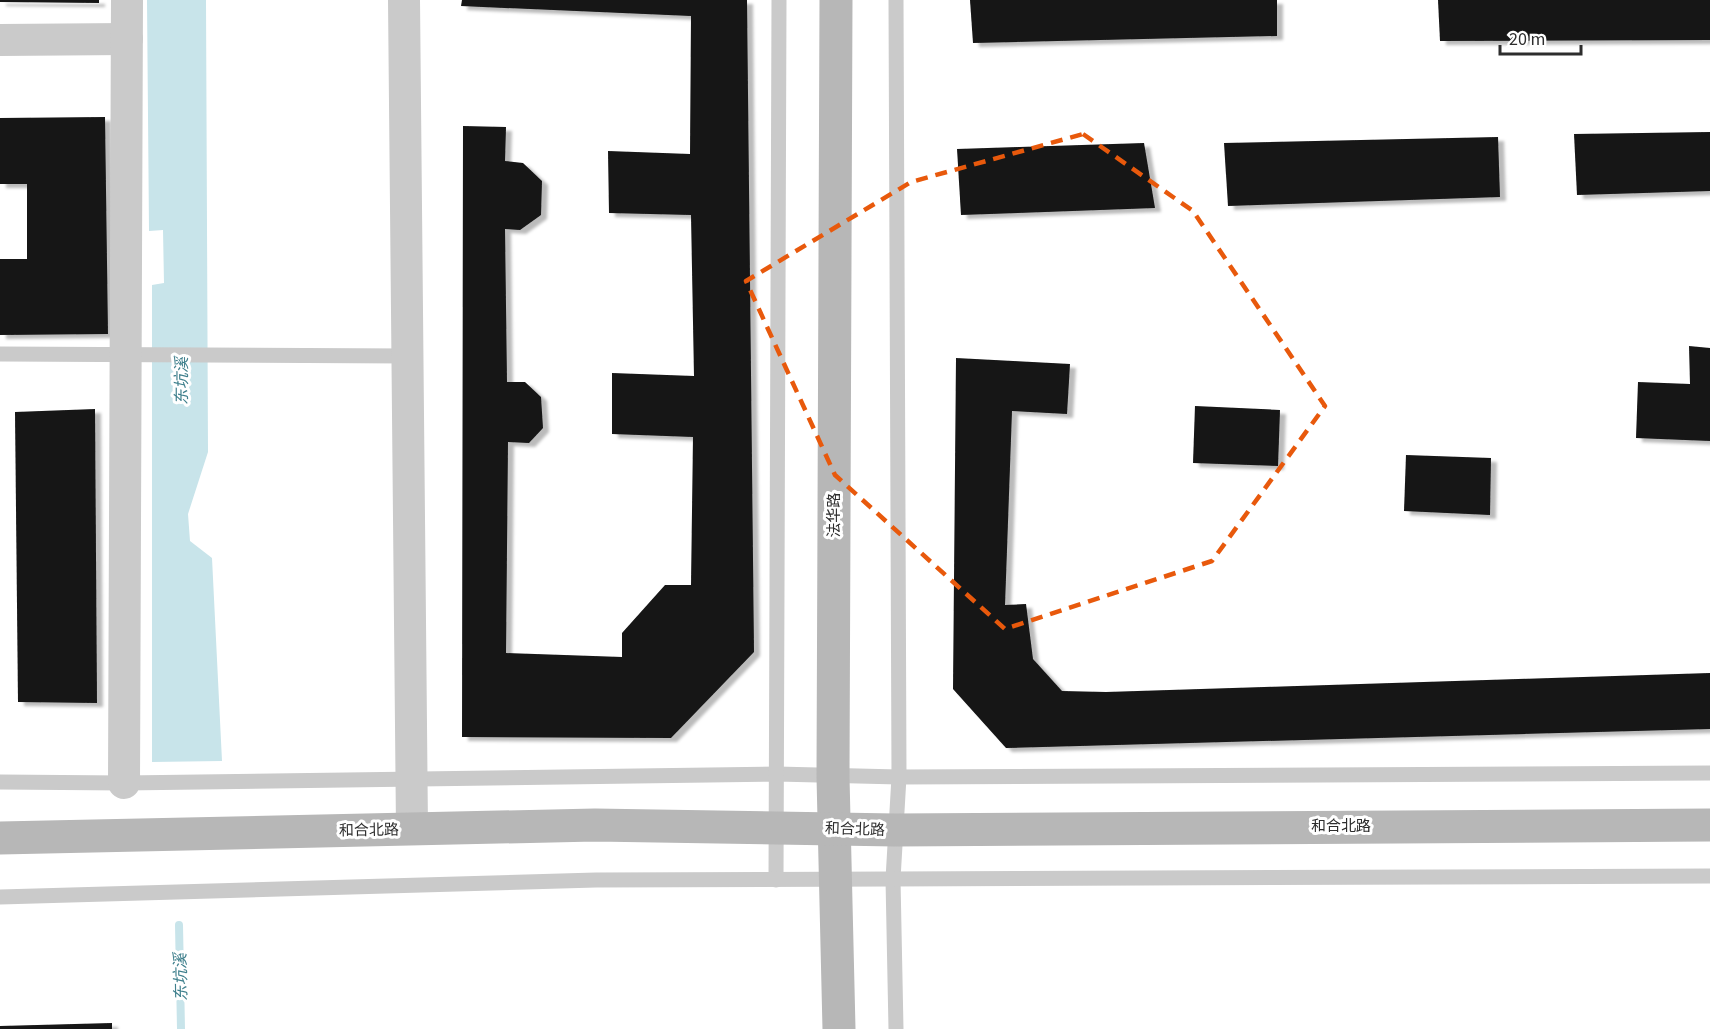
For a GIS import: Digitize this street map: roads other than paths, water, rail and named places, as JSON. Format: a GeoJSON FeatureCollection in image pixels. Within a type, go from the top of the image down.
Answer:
{"type":"FeatureCollection","features":[{"type":"Feature","properties":{"kind":"main road","name":"法华路"},"geometry":{"type":"LineString","coordinates":[[836,0],[833,777],[839,1029]]}},
{"type":"Feature","properties":{"kind":"main road","name":"和合北路"},"geometry":{"type":"LineString","coordinates":[[0,838],[595,825],[896,830],[1710,825]]}},
{"type":"Feature","properties":{"kind":"street"},"geometry":{"type":"LineString","coordinates":[[124,783],[134,354],[127,0]]}},
{"type":"Feature","properties":{"kind":"street"},"geometry":{"type":"LineString","coordinates":[[404,0],[412,829]]}},
{"type":"Feature","properties":{"kind":"street"},"geometry":{"type":"LineString","coordinates":[[0,40],[127,39]]}},
{"type":"Feature","properties":{"kind":"lane"},"geometry":{"type":"LineString","coordinates":[[776,880],[779,0]]}},
{"type":"Feature","properties":{"kind":"lane"},"geometry":{"type":"LineString","coordinates":[[896,0],[899,777],[893,879],[896,1029]]}},
{"type":"Feature","properties":{"kind":"lane"},"geometry":{"type":"LineString","coordinates":[[0,354],[408,356]]}},
{"type":"Feature","properties":{"kind":"lane"},"geometry":{"type":"LineString","coordinates":[[0,782],[124,783],[777,774],[899,777],[1710,773]]}},
{"type":"Feature","properties":{"kind":"lane"},"geometry":{"type":"LineString","coordinates":[[0,897],[596,880],[1710,876]]}},
{"type":"Feature","properties":{"kind":"water"},"geometry":{"type":"Polygon","coordinates":[[[147,0],[206,0],[208,452],[188,514],[190,541],[212,558],[222,761],[152,762],[152,285],[164,283],[163,230],[149,231],[147,0]]]}},
{"type":"Feature","properties":{"kind":"waterway","name":"东坑溪"},"geometry":{"type":"LineString","coordinates":[[179,925],[181,1029]]}}]}
